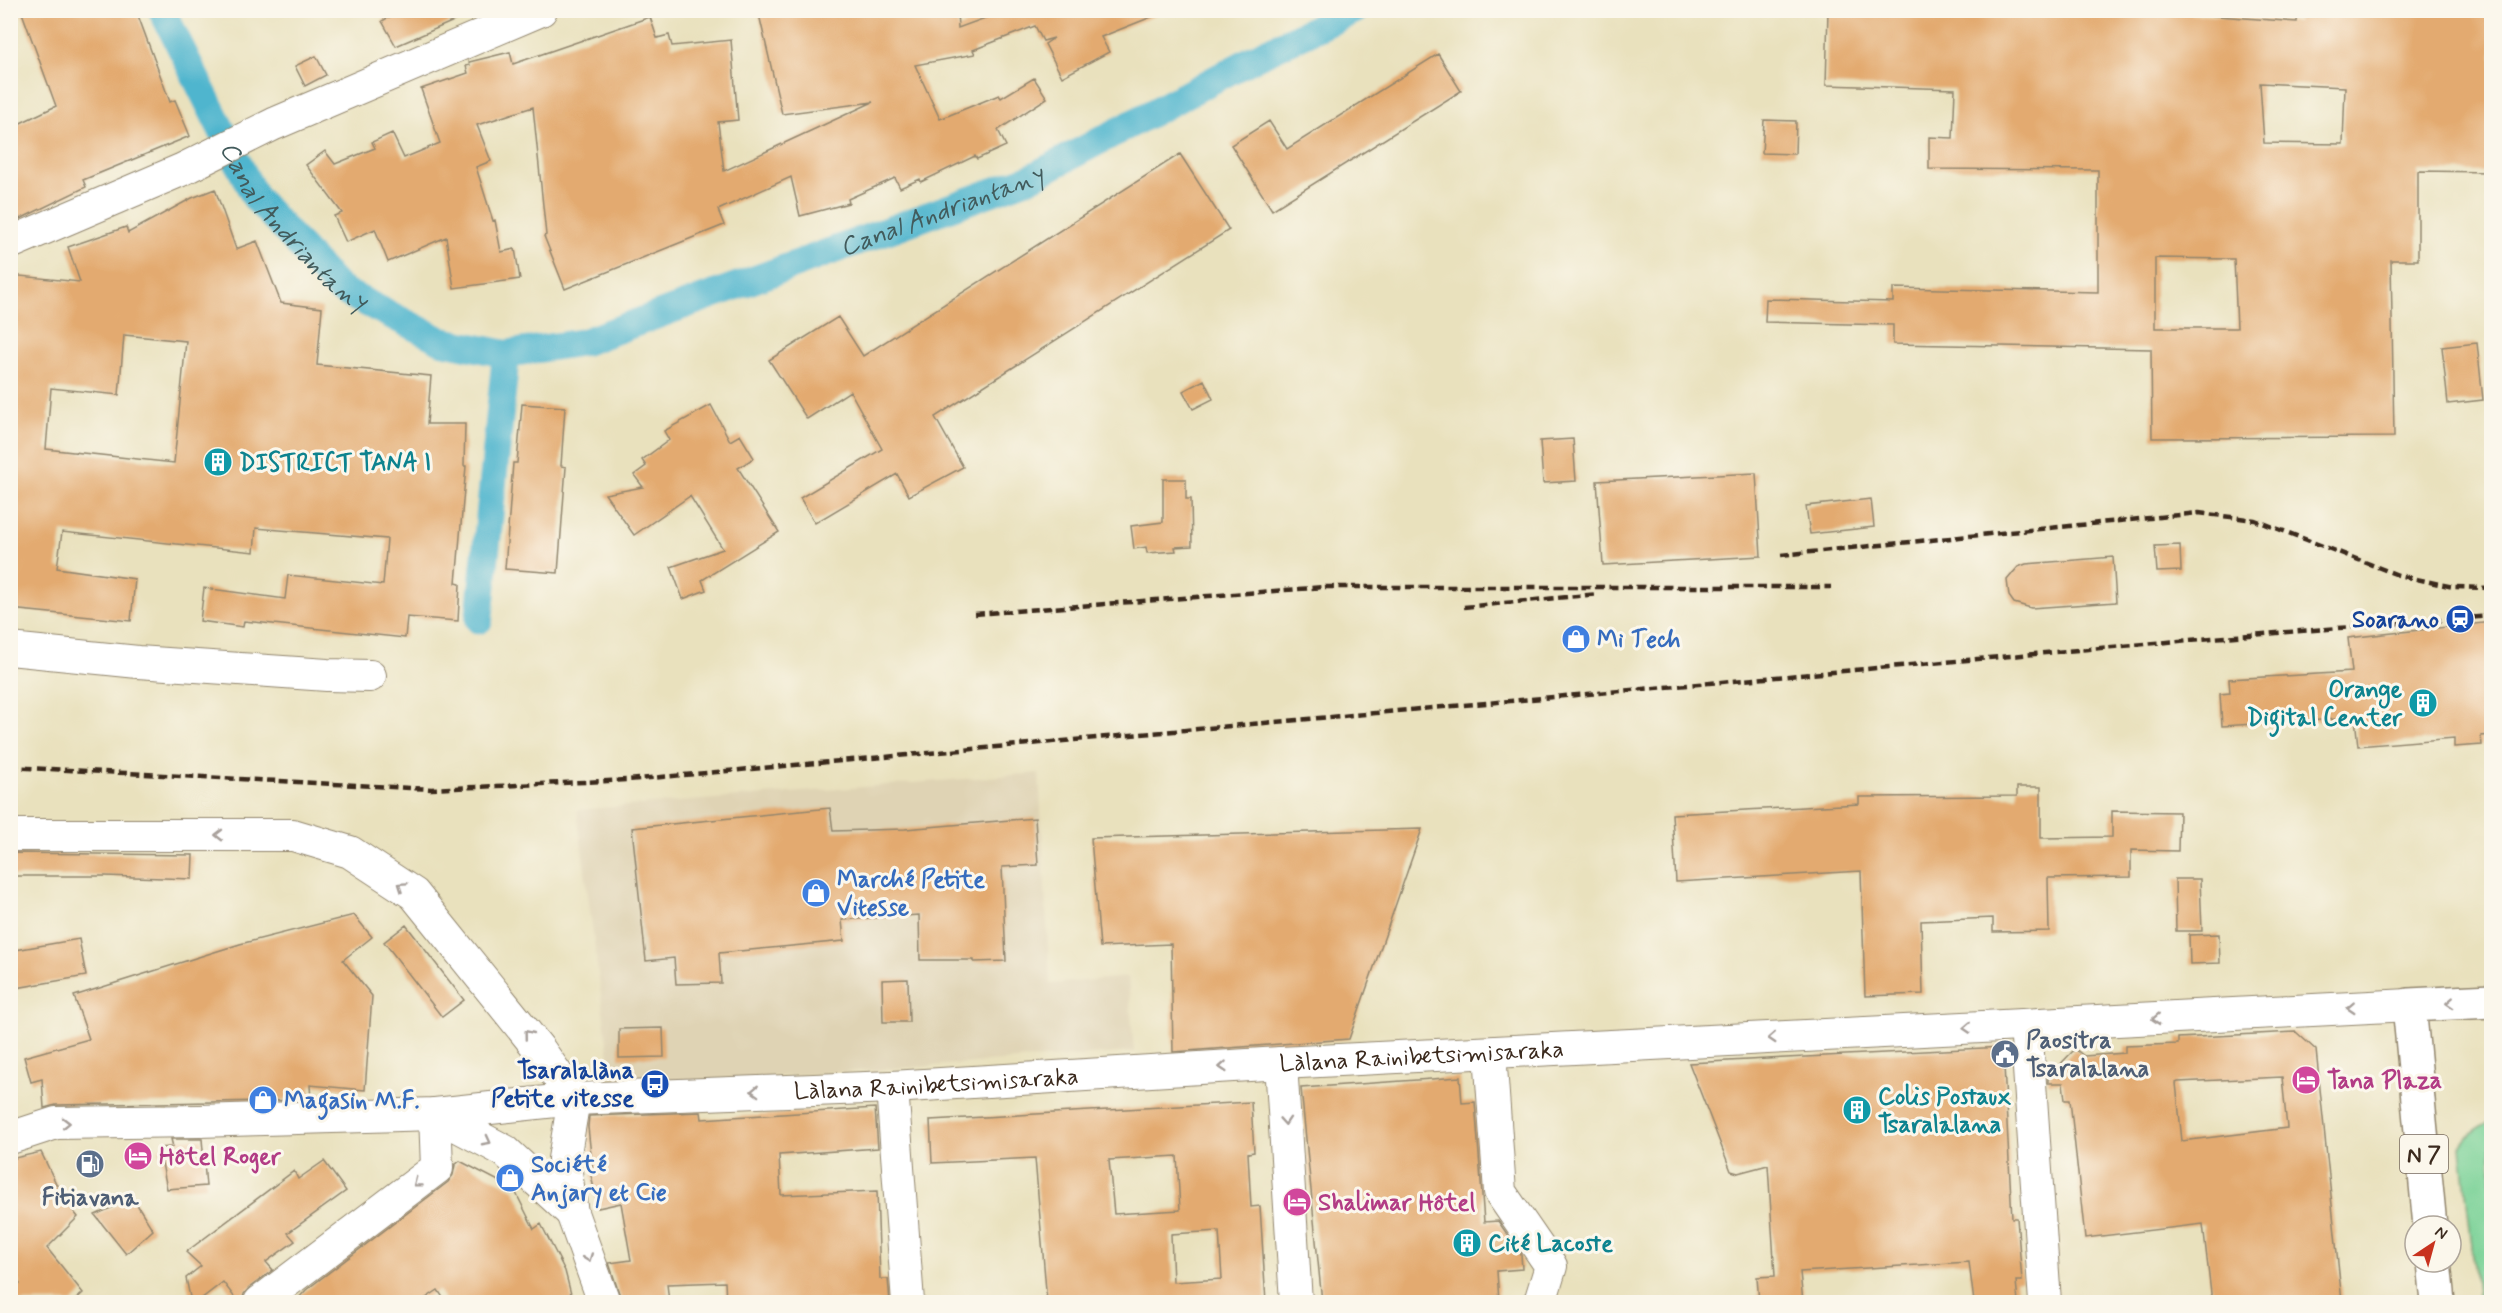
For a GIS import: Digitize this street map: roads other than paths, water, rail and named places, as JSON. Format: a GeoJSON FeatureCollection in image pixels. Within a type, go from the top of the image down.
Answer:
{"type":"FeatureCollection","features":[{"type":"Feature","properties":{"kind":"main road"},"geometry":{"type":"LineString","coordinates":[[2409,1005],[2492,1001]]}},
{"type":"Feature","properties":{"kind":"main road","name":"N 7"},"geometry":{"type":"LineString","coordinates":[[2409,1005],[2429,1214]]}},
{"type":"Feature","properties":{"kind":"main road"},"geometry":{"type":"LineString","coordinates":[[2435,1274],[2438,1302]]}},
{"type":"Feature","properties":{"kind":"street"},"geometry":{"type":"LineString","coordinates":[[10,243],[181,170],[274,124],[541,10]]}},
{"type":"Feature","properties":{"kind":"street"},"geometry":{"type":"LineString","coordinates":[[10,649],[149,663],[370,676]]}},
{"type":"Feature","properties":{"kind":"street"},"geometry":{"type":"LineString","coordinates":[[10,836],[293,835],[350,852],[414,894],[539,1049],[574,1099],[564,1159],[572,1213],[604,1302]]}},
{"type":"Feature","properties":{"kind":"street","name":"Làlana Rainibetsimisaraka"},"geometry":{"type":"LineString","coordinates":[[10,1138],[56,1123],[435,1114],[574,1099],[892,1087],[1281,1063],[2409,1005]]}},
{"type":"Feature","properties":{"kind":"street"},"geometry":{"type":"LineString","coordinates":[[2026,1026],[2045,1302]]}},
{"type":"Feature","properties":{"kind":"street"},"geometry":{"type":"LineString","coordinates":[[1490,1053],[1500,1192],[1551,1266],[1540,1302]]}},
{"type":"Feature","properties":{"kind":"street"},"geometry":{"type":"LineString","coordinates":[[1281,1063],[1296,1302]]}},
{"type":"Feature","properties":{"kind":"street"},"geometry":{"type":"LineString","coordinates":[[892,1087],[908,1302]]}},
{"type":"Feature","properties":{"kind":"street"},"geometry":{"type":"LineString","coordinates":[[260,1302],[437,1168],[435,1114],[505,1151],[572,1213]]}},
{"type":"Feature","properties":{"kind":"waterway","name":"Canal Andriantany"},"geometry":{"type":"LineString","coordinates":[[162,10],[255,197],[339,289],[442,341],[506,354],[584,342],[1030,178],[1264,53],[1355,10]]}},
{"type":"Feature","properties":{"kind":"waterway","name":"Canal Andriantany"},"geometry":{"type":"LineString","coordinates":[[479,620],[506,354]]}},
{"type":"Feature","properties":{"kind":"railway"},"geometry":{"type":"LineString","coordinates":[[1781,555],[2199,513],[2255,520],[2398,575],[2453,587],[2492,588]]}},
{"type":"Feature","properties":{"kind":"railway"},"geometry":{"type":"LineString","coordinates":[[975,614],[1325,587],[1831,587]]}},
{"type":"Feature","properties":{"kind":"railway"},"geometry":{"type":"LineString","coordinates":[[1464,607],[1598,594]]}},
{"type":"Feature","properties":{"kind":"railway"},"geometry":{"type":"LineString","coordinates":[[10,767],[431,789],[628,780],[2212,638],[2492,616]]}},
{"type":"Feature","properties":{"kind":"place","name":"DISTRICT TANA I"},"geometry":{"type":"Point","coordinates":[218,462]}},
{"type":"Feature","properties":{"kind":"place","name":"Soarano"},"geometry":{"type":"Point","coordinates":[2460,619]}},
{"type":"Feature","properties":{"kind":"place","name":"Mi Tech"},"geometry":{"type":"Point","coordinates":[1576,639]}},
{"type":"Feature","properties":{"kind":"place","name":"Orange Digital Center"},"geometry":{"type":"Point","coordinates":[2423,703]}},
{"type":"Feature","properties":{"kind":"place","name":"Marché Petite Vitesse"},"geometry":{"type":"Point","coordinates":[816,893]}},
{"type":"Feature","properties":{"kind":"place","name":"Paositra Tsaralalana"},"geometry":{"type":"Point","coordinates":[2005,1054]}},
{"type":"Feature","properties":{"kind":"place","name":"Tana Plaza"},"geometry":{"type":"Point","coordinates":[2306,1080]}},
{"type":"Feature","properties":{"kind":"place","name":"Tsaralalàna Petite vitesse"},"geometry":{"type":"Point","coordinates":[655,1084]}},
{"type":"Feature","properties":{"kind":"place","name":"Magasin M.F."},"geometry":{"type":"Point","coordinates":[263,1100]}},
{"type":"Feature","properties":{"kind":"place","name":"Colis Postaux Tsaralalana"},"geometry":{"type":"Point","coordinates":[1857,1110]}},
{"type":"Feature","properties":{"kind":"place","name":"Hôtel Roger"},"geometry":{"type":"Point","coordinates":[138,1156]}},
{"type":"Feature","properties":{"kind":"place","name":"Fitiavana"},"geometry":{"type":"Point","coordinates":[90,1164]}},
{"type":"Feature","properties":{"kind":"place","name":"Société Anjary et Cie"},"geometry":{"type":"Point","coordinates":[510,1178]}},
{"type":"Feature","properties":{"kind":"place","name":"Shalimar Hôtel"},"geometry":{"type":"Point","coordinates":[1297,1202]}},
{"type":"Feature","properties":{"kind":"place","name":"Cité Lacoste"},"geometry":{"type":"Point","coordinates":[1467,1243]}}]}
